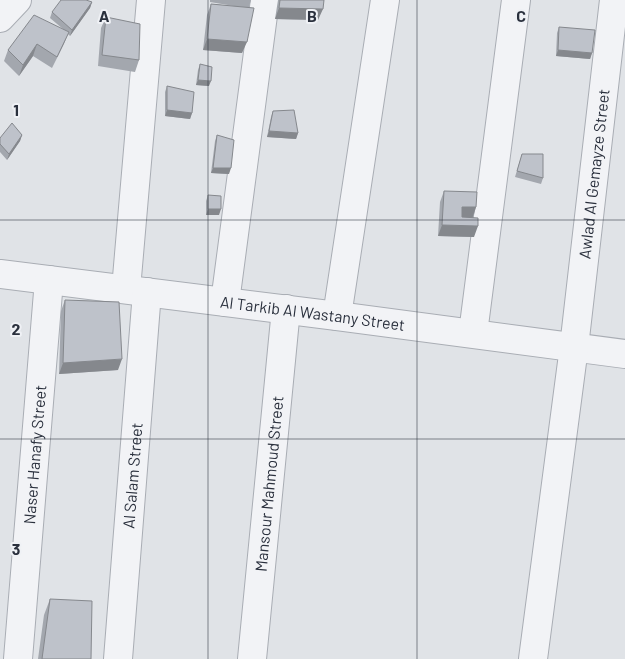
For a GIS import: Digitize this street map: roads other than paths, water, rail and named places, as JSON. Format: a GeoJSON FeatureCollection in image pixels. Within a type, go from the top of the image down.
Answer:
{"type":"FeatureCollection","features":[{"type":"Feature","properties":{"kind":"street"},"geometry":{"type":"LineString","coordinates":[[0,18],[17,0]]}},
{"type":"Feature","properties":{"kind":"street","name":"Al Salam Street"},"geometry":{"type":"LineString","coordinates":[[118,659],[151,0]]}},
{"type":"Feature","properties":{"kind":"street"},"geometry":{"type":"LineString","coordinates":[[225,302],[265,0]]}},
{"type":"Feature","properties":{"kind":"street"},"geometry":{"type":"LineString","coordinates":[[337,316],[385,0]]}},
{"type":"Feature","properties":{"kind":"street"},"geometry":{"type":"LineString","coordinates":[[473,333],[516,0]]}},
{"type":"Feature","properties":{"kind":"street","name":"Awlad Al Gemayze Street"},"geometry":{"type":"LineString","coordinates":[[533,659],[574,347],[614,0]]}},
{"type":"Feature","properties":{"kind":"street","name":"Al Tarkib Al Wastany Street"},"geometry":{"type":"LineString","coordinates":[[0,274],[286,309],[625,354]]}},
{"type":"Feature","properties":{"kind":"street","name":"Naser Hanafy Street"},"geometry":{"type":"LineString","coordinates":[[18,659],[49,280]]}},
{"type":"Feature","properties":{"kind":"street","name":"Mansour Mahmoud Street"},"geometry":{"type":"LineString","coordinates":[[252,659],[286,309]]}}]}
